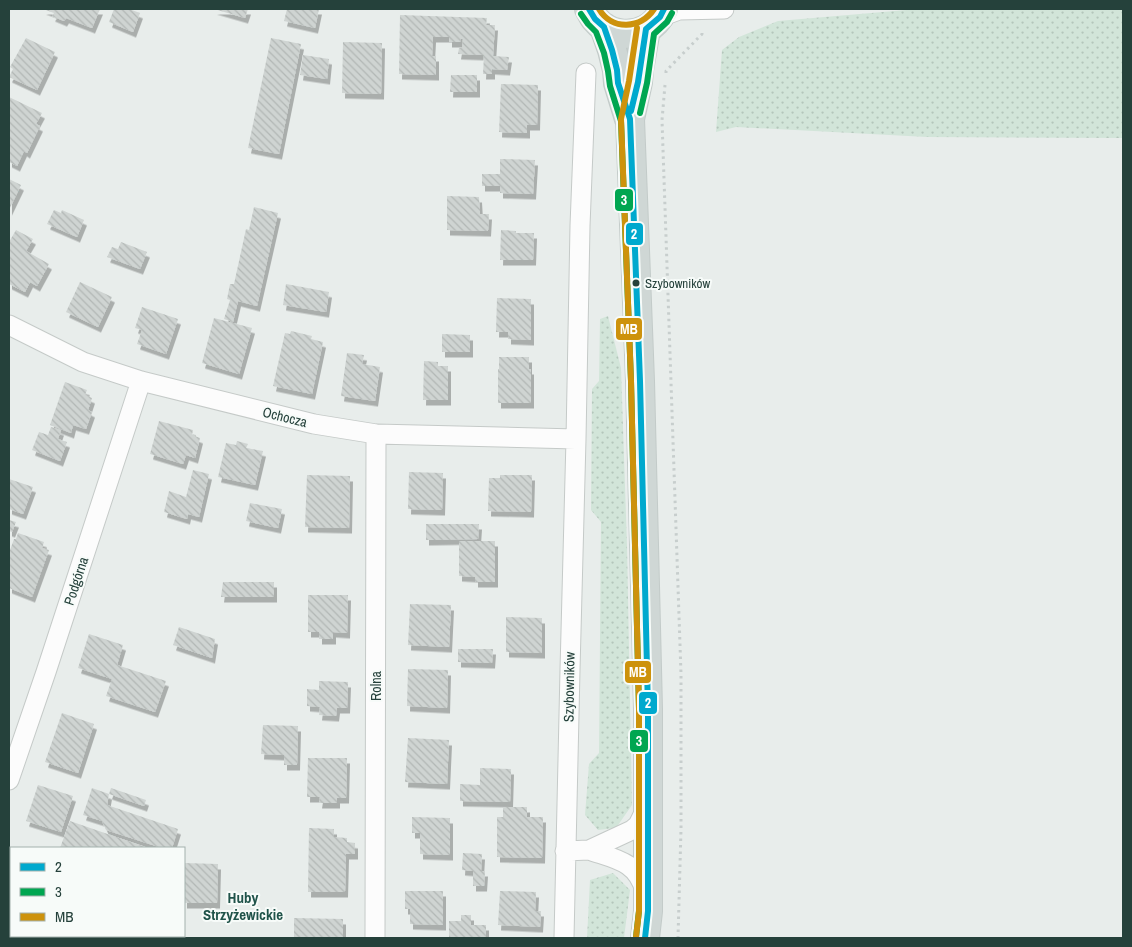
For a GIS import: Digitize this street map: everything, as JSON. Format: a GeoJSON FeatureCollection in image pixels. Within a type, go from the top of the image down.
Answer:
{"type":"FeatureCollection","features":[{"type":"Feature","properties":{"kind":"main road"},"geometry":{"type":"LineString","coordinates":[[596,18],[613,32],[623,34],[634,33],[656,18]]}},
{"type":"Feature","properties":{"kind":"main road"},"geometry":{"type":"LineString","coordinates":[[596,18],[612,50],[618,83],[630,119]]}},
{"type":"Feature","properties":{"kind":"main road"},"geometry":{"type":"LineString","coordinates":[[645,938],[648,902],[648,709],[640,381],[630,119],[638,82],[638,70],[656,18]]}},
{"type":"Feature","properties":{"kind":"street"},"geometry":{"type":"LineString","coordinates":[[656,18],[679,10],[724,9]]}},
{"type":"Feature","properties":{"kind":"street","name":"Szybowników"},"geometry":{"type":"LineString","coordinates":[[564,938],[580,226],[586,73]]}},
{"type":"Feature","properties":{"kind":"street","name":"Ochocza"},"geometry":{"type":"LineString","coordinates":[[9,325],[83,362],[141,381],[314,424],[376,434],[576,439]]}},
{"type":"Feature","properties":{"kind":"street","name":"Podgórna"},"geometry":{"type":"LineString","coordinates":[[9,780],[141,381]]}},
{"type":"Feature","properties":{"kind":"street","name":"Rolna"},"geometry":{"type":"LineString","coordinates":[[375,938],[376,434]]}},
{"type":"Feature","properties":{"kind":"street"},"geometry":{"type":"LineString","coordinates":[[589,850],[632,830],[638,825],[648,798]]}},
{"type":"Feature","properties":{"kind":"street"},"geometry":{"type":"LineString","coordinates":[[565,851],[589,850],[630,865],[643,882],[648,902]]}},
{"type":"Feature","properties":{"kind":"path"},"geometry":{"type":"LineString","coordinates":[[678,938],[681,819],[681,674],[662,120],[666,71],[702,34],[704,9]]}},
{"type":"Feature","properties":{"kind":"green space"},"geometry":{"type":"Polygon","coordinates":[[[918,9],[1123,9],[1123,138],[927,137],[736,127],[716,132],[722,50],[739,37],[778,21],[918,9]]]}},
{"type":"Feature","properties":{"kind":"green space"},"geometry":{"type":"Polygon","coordinates":[[[608,316],[621,368],[627,545],[632,805],[616,828],[598,830],[585,815],[589,764],[599,753],[601,522],[591,510],[592,389],[599,381],[600,319],[608,316]]]}},
{"type":"Feature","properties":{"kind":"green space"},"geometry":{"type":"Polygon","coordinates":[[[613,873],[630,890],[624,938],[587,938],[590,880],[613,873]]]}},
{"type":"Feature","properties":{"kind":"building"},"geometry":{"type":"Polygon","coordinates":[[[43,9],[100,9],[92,28],[66,18],[64,21],[52,16],[54,13],[43,9]]]}},
{"type":"Feature","properties":{"kind":"building"},"geometry":{"type":"Polygon","coordinates":[[[114,9],[129,9],[140,13],[133,32],[109,22],[114,9]]]}},
{"type":"Feature","properties":{"kind":"building"},"geometry":{"type":"Polygon","coordinates":[[[214,9],[248,9],[245,18],[214,9]]]}},
{"type":"Feature","properties":{"kind":"building"},"geometry":{"type":"Polygon","coordinates":[[[287,9],[319,9],[315,28],[284,21],[287,9]]]}},
{"type":"Feature","properties":{"kind":"building"},"geometry":{"type":"Polygon","coordinates":[[[400,15],[487,18],[486,25],[495,25],[493,56],[509,57],[507,70],[492,69],[492,74],[483,74],[484,55],[458,54],[459,48],[462,48],[463,39],[460,42],[449,42],[449,37],[433,37],[432,56],[436,56],[436,75],[399,74],[400,15]]]}},
{"type":"Feature","properties":{"kind":"building"},"geometry":{"type":"Polygon","coordinates":[[[26,38],[55,52],[37,90],[9,77],[13,69],[10,67],[26,38]]]}},
{"type":"Feature","properties":{"kind":"building"},"geometry":{"type":"Polygon","coordinates":[[[271,38],[301,44],[279,154],[248,148],[271,38]]]}},
{"type":"Feature","properties":{"kind":"building"},"geometry":{"type":"Polygon","coordinates":[[[343,42],[382,43],[381,94],[342,93],[343,42]]]}},
{"type":"Feature","properties":{"kind":"building"},"geometry":{"type":"Polygon","coordinates":[[[303,55],[329,59],[327,79],[300,75],[303,55]]]}},
{"type":"Feature","properties":{"kind":"building"},"geometry":{"type":"Polygon","coordinates":[[[451,75],[477,75],[477,92],[450,92],[451,75]]]}},
{"type":"Feature","properties":{"kind":"building"},"geometry":{"type":"Polygon","coordinates":[[[501,84],[538,85],[537,125],[527,125],[527,133],[499,132],[501,84]]]}},
{"type":"Feature","properties":{"kind":"building"},"geometry":{"type":"Polygon","coordinates":[[[9,97],[42,113],[36,124],[40,126],[27,153],[24,151],[17,166],[9,162],[9,97]]]}},
{"type":"Feature","properties":{"kind":"building"},"geometry":{"type":"Polygon","coordinates":[[[500,159],[535,160],[533,194],[500,193],[500,186],[482,186],[482,174],[500,174],[500,159]]]}},
{"type":"Feature","properties":{"kind":"building"},"geometry":{"type":"Polygon","coordinates":[[[9,179],[21,185],[9,210],[9,179]]]}},
{"type":"Feature","properties":{"kind":"building"},"geometry":{"type":"Polygon","coordinates":[[[447,196],[479,197],[480,214],[489,214],[488,231],[447,230],[447,196]]]}},
{"type":"Feature","properties":{"kind":"building"},"geometry":{"type":"Polygon","coordinates":[[[254,207],[278,213],[257,306],[238,301],[233,322],[224,319],[230,300],[227,299],[230,284],[234,284],[246,229],[249,230],[254,207]]]}},
{"type":"Feature","properties":{"kind":"building"},"geometry":{"type":"Polygon","coordinates":[[[54,210],[61,213],[62,210],[84,220],[77,237],[47,224],[54,210]]]}},
{"type":"Feature","properties":{"kind":"building"},"geometry":{"type":"Polygon","coordinates":[[[16,230],[33,239],[26,251],[49,264],[37,286],[30,282],[25,292],[9,284],[9,242],[16,230]]]}},
{"type":"Feature","properties":{"kind":"building"},"geometry":{"type":"Polygon","coordinates":[[[501,230],[516,231],[516,233],[534,233],[533,260],[500,260],[501,230]]]}},
{"type":"Feature","properties":{"kind":"building"},"geometry":{"type":"Polygon","coordinates":[[[121,242],[147,252],[140,269],[107,257],[112,247],[118,249],[121,242]]]}},
{"type":"Feature","properties":{"kind":"building"},"geometry":{"type":"Polygon","coordinates":[[[80,282],[112,297],[98,327],[66,312],[80,282]]]}},
{"type":"Feature","properties":{"kind":"building"},"geometry":{"type":"Polygon","coordinates":[[[286,284],[329,292],[326,312],[283,305],[286,284]]]}},
{"type":"Feature","properties":{"kind":"building"},"geometry":{"type":"Polygon","coordinates":[[[497,298],[531,299],[531,340],[508,339],[508,332],[496,332],[497,298]]]}},
{"type":"Feature","properties":{"kind":"building"},"geometry":{"type":"Polygon","coordinates":[[[142,307],[178,319],[166,354],[137,344],[142,330],[135,328],[142,307]]]}},
{"type":"Feature","properties":{"kind":"building"},"geometry":{"type":"Polygon","coordinates":[[[214,318],[252,328],[239,374],[202,363],[214,318]]]}},
{"type":"Feature","properties":{"kind":"building"},"geometry":{"type":"Polygon","coordinates":[[[291,331],[312,336],[311,339],[323,342],[312,394],[273,386],[285,333],[290,334],[291,331]]]}},
{"type":"Feature","properties":{"kind":"building"},"geometry":{"type":"Polygon","coordinates":[[[442,334],[470,335],[470,352],[442,352],[442,334]]]}},
{"type":"Feature","properties":{"kind":"building"},"geometry":{"type":"Polygon","coordinates":[[[347,353],[364,355],[362,364],[380,367],[375,401],[341,396],[347,353]]]}},
{"type":"Feature","properties":{"kind":"building"},"geometry":{"type":"Polygon","coordinates":[[[499,357],[529,357],[531,403],[498,403],[499,357]]]}},
{"type":"Feature","properties":{"kind":"building"},"geometry":{"type":"Polygon","coordinates":[[[424,361],[438,362],[438,366],[448,366],[448,400],[423,400],[424,361]]]}},
{"type":"Feature","properties":{"kind":"building"},"geometry":{"type":"Polygon","coordinates":[[[65,382],[87,390],[85,395],[92,398],[88,410],[92,412],[86,429],[73,425],[71,433],[50,425],[65,382]]]}},
{"type":"Feature","properties":{"kind":"building"},"geometry":{"type":"Polygon","coordinates":[[[159,421],[193,430],[192,435],[200,438],[195,458],[186,455],[183,464],[150,454],[159,421]]]}},
{"type":"Feature","properties":{"kind":"building"},"geometry":{"type":"Polygon","coordinates":[[[51,427],[61,430],[58,439],[67,442],[60,461],[32,450],[39,432],[48,435],[51,427]]]}},
{"type":"Feature","properties":{"kind":"building"},"geometry":{"type":"Polygon","coordinates":[[[237,441],[248,444],[246,448],[263,451],[255,485],[218,477],[226,443],[236,445],[237,441]]]}},
{"type":"Feature","properties":{"kind":"building"},"geometry":{"type":"Polygon","coordinates":[[[193,470],[209,474],[199,517],[188,514],[187,519],[164,512],[169,491],[186,497],[193,470]]]}},
{"type":"Feature","properties":{"kind":"building"},"geometry":{"type":"Polygon","coordinates":[[[409,472],[443,473],[442,510],[408,509],[409,472]]]}},
{"type":"Feature","properties":{"kind":"building"},"geometry":{"type":"Polygon","coordinates":[[[307,475],[350,476],[349,528],[305,527],[307,475]]]}},
{"type":"Feature","properties":{"kind":"building"},"geometry":{"type":"Polygon","coordinates":[[[500,475],[532,475],[531,512],[488,511],[489,478],[500,478],[500,475]]]}},
{"type":"Feature","properties":{"kind":"building"},"geometry":{"type":"Polygon","coordinates":[[[9,479],[33,487],[23,514],[9,509],[9,479]]]}},
{"type":"Feature","properties":{"kind":"building"},"geometry":{"type":"Polygon","coordinates":[[[250,503],[282,509],[278,528],[246,521],[250,503]]]}},
{"type":"Feature","properties":{"kind":"building"},"geometry":{"type":"Polygon","coordinates":[[[9,520],[16,522],[12,532],[9,531],[9,520]]]}},
{"type":"Feature","properties":{"kind":"building"},"geometry":{"type":"Polygon","coordinates":[[[426,524],[479,524],[478,539],[426,540],[426,524]]]}},
{"type":"Feature","properties":{"kind":"building"},"geometry":{"type":"Polygon","coordinates":[[[18,533],[44,542],[42,548],[49,550],[32,597],[9,588],[9,553],[18,533]]]}},
{"type":"Feature","properties":{"kind":"building"},"geometry":{"type":"Polygon","coordinates":[[[459,541],[495,541],[495,582],[475,582],[475,577],[459,576],[459,541]]]}},
{"type":"Feature","properties":{"kind":"building"},"geometry":{"type":"Polygon","coordinates":[[[223,582],[274,582],[274,597],[221,597],[223,582]]]}},
{"type":"Feature","properties":{"kind":"building"},"geometry":{"type":"Polygon","coordinates":[[[308,595],[348,595],[347,633],[333,632],[333,639],[319,639],[319,632],[308,632],[308,595]]]}},
{"type":"Feature","properties":{"kind":"building"},"geometry":{"type":"Polygon","coordinates":[[[410,604],[451,605],[449,647],[408,645],[410,604]]]}},
{"type":"Feature","properties":{"kind":"building"},"geometry":{"type":"Polygon","coordinates":[[[506,617],[542,618],[542,653],[506,652],[506,617]]]}},
{"type":"Feature","properties":{"kind":"building"},"geometry":{"type":"Polygon","coordinates":[[[179,627],[215,639],[212,658],[173,645],[179,627]]]}},
{"type":"Feature","properties":{"kind":"building"},"geometry":{"type":"Polygon","coordinates":[[[89,634],[123,645],[117,665],[166,681],[155,712],[106,696],[112,679],[78,668],[89,634]]]}},
{"type":"Feature","properties":{"kind":"building"},"geometry":{"type":"Polygon","coordinates":[[[458,649],[493,649],[492,663],[458,662],[458,649]]]}},
{"type":"Feature","properties":{"kind":"building"},"geometry":{"type":"Polygon","coordinates":[[[408,669],[448,670],[447,708],[407,706],[408,669]]]}},
{"type":"Feature","properties":{"kind":"building"},"geometry":{"type":"Polygon","coordinates":[[[319,681],[348,682],[347,708],[337,708],[336,716],[319,715],[320,707],[307,706],[307,689],[319,690],[319,681]]]}},
{"type":"Feature","properties":{"kind":"building"},"geometry":{"type":"Polygon","coordinates":[[[62,713],[94,724],[78,773],[45,762],[62,713]]]}},
{"type":"Feature","properties":{"kind":"building"},"geometry":{"type":"Polygon","coordinates":[[[263,725],[298,726],[297,765],[284,765],[284,755],[261,754],[263,725]]]}},
{"type":"Feature","properties":{"kind":"building"},"geometry":{"type":"Polygon","coordinates":[[[408,738],[449,740],[447,784],[405,782],[408,738]]]}},
{"type":"Feature","properties":{"kind":"building"},"geometry":{"type":"Polygon","coordinates":[[[308,758],[347,758],[346,798],[337,798],[337,803],[319,803],[320,797],[307,797],[308,758]]]}},
{"type":"Feature","properties":{"kind":"building"},"geometry":{"type":"Polygon","coordinates":[[[480,768],[511,769],[510,802],[460,801],[460,784],[480,785],[480,768]]]}},
{"type":"Feature","properties":{"kind":"building"},"geometry":{"type":"Polygon","coordinates":[[[38,785],[73,796],[61,832],[26,821],[38,785]]]}},
{"type":"Feature","properties":{"kind":"building"},"geometry":{"type":"Polygon","coordinates":[[[92,788],[109,794],[107,805],[178,829],[172,847],[159,847],[106,830],[102,821],[83,815],[92,788]]]}},
{"type":"Feature","properties":{"kind":"building"},"geometry":{"type":"Polygon","coordinates":[[[111,788],[146,800],[144,806],[109,794],[111,788]]]}},
{"type":"Feature","properties":{"kind":"building"},"geometry":{"type":"Polygon","coordinates":[[[503,807],[527,807],[527,817],[543,817],[542,858],[497,857],[497,817],[503,817],[503,807]]]}},
{"type":"Feature","properties":{"kind":"building"},"geometry":{"type":"Polygon","coordinates":[[[412,817],[450,818],[450,855],[420,854],[420,833],[412,833],[412,817]]]}},
{"type":"Feature","properties":{"kind":"building"},"geometry":{"type":"Polygon","coordinates":[[[70,821],[145,847],[60,847],[70,821]]]}},
{"type":"Feature","properties":{"kind":"building"},"geometry":{"type":"Polygon","coordinates":[[[309,828],[334,829],[334,837],[347,838],[347,842],[355,843],[355,854],[346,854],[345,892],[308,892],[309,828]]]}},
{"type":"Feature","properties":{"kind":"building"},"geometry":{"type":"Polygon","coordinates":[[[463,853],[482,854],[481,871],[485,871],[484,886],[473,886],[473,871],[462,870],[463,853]]]}},
{"type":"Feature","properties":{"kind":"building"},"geometry":{"type":"Polygon","coordinates":[[[185,863],[218,864],[217,903],[185,903],[185,863]]]}},
{"type":"Feature","properties":{"kind":"building"},"geometry":{"type":"Polygon","coordinates":[[[405,891],[443,891],[443,925],[410,924],[410,909],[405,909],[405,891]]]}},
{"type":"Feature","properties":{"kind":"building"},"geometry":{"type":"Polygon","coordinates":[[[500,891],[536,892],[535,911],[541,911],[540,927],[498,925],[500,891]]]}},
{"type":"Feature","properties":{"kind":"building"},"geometry":{"type":"Polygon","coordinates":[[[461,915],[471,915],[471,925],[486,925],[486,938],[449,938],[449,921],[461,921],[461,915]]]}},
{"type":"Feature","properties":{"kind":"building"},"geometry":{"type":"Polygon","coordinates":[[[294,918],[343,919],[343,938],[294,938],[294,918]]]}},
{"type":"Feature","properties":{"kind":"transit line","name":"2"},"geometry":{"type":"LineString","coordinates":[[589,9],[595,19],[604,27],[612,50],[618,83],[630,119],[640,381],[648,709],[648,911],[645,938]]}},
{"type":"Feature","properties":{"kind":"transit line","name":"MB"},"geometry":{"type":"LineString","coordinates":[[599,9],[611,21],[626,25],[642,21],[654,9]]}},
{"type":"Feature","properties":{"kind":"transit line","name":"2"},"geometry":{"type":"LineString","coordinates":[[631,111],[638,82],[646,29],[660,17],[664,9]]}},
{"type":"Feature","properties":{"kind":"transit line","name":"3"},"geometry":{"type":"LineString","coordinates":[[640,113],[647,83],[654,34],[667,22],[672,13]]}},
{"type":"Feature","properties":{"kind":"transit line","name":"3"},"geometry":{"type":"LineString","coordinates":[[581,14],[596,32],[604,53],[610,86],[621,121],[631,381],[639,709],[639,911],[636,937]]}},
{"type":"Feature","properties":{"kind":"transit line","name":"MB"},"geometry":{"type":"LineString","coordinates":[[636,937],[639,911],[639,709],[631,381],[621,119],[637,28]]}},
{"type":"Feature","properties":{"kind":"place","name":"Szybowników"},"geometry":{"type":"Point","coordinates":[636,283]}},
{"type":"Feature","properties":{"kind":"district","name":"Huby Strzyżewickie"},"geometry":{"type":"Point","coordinates":[243,906]}}]}
